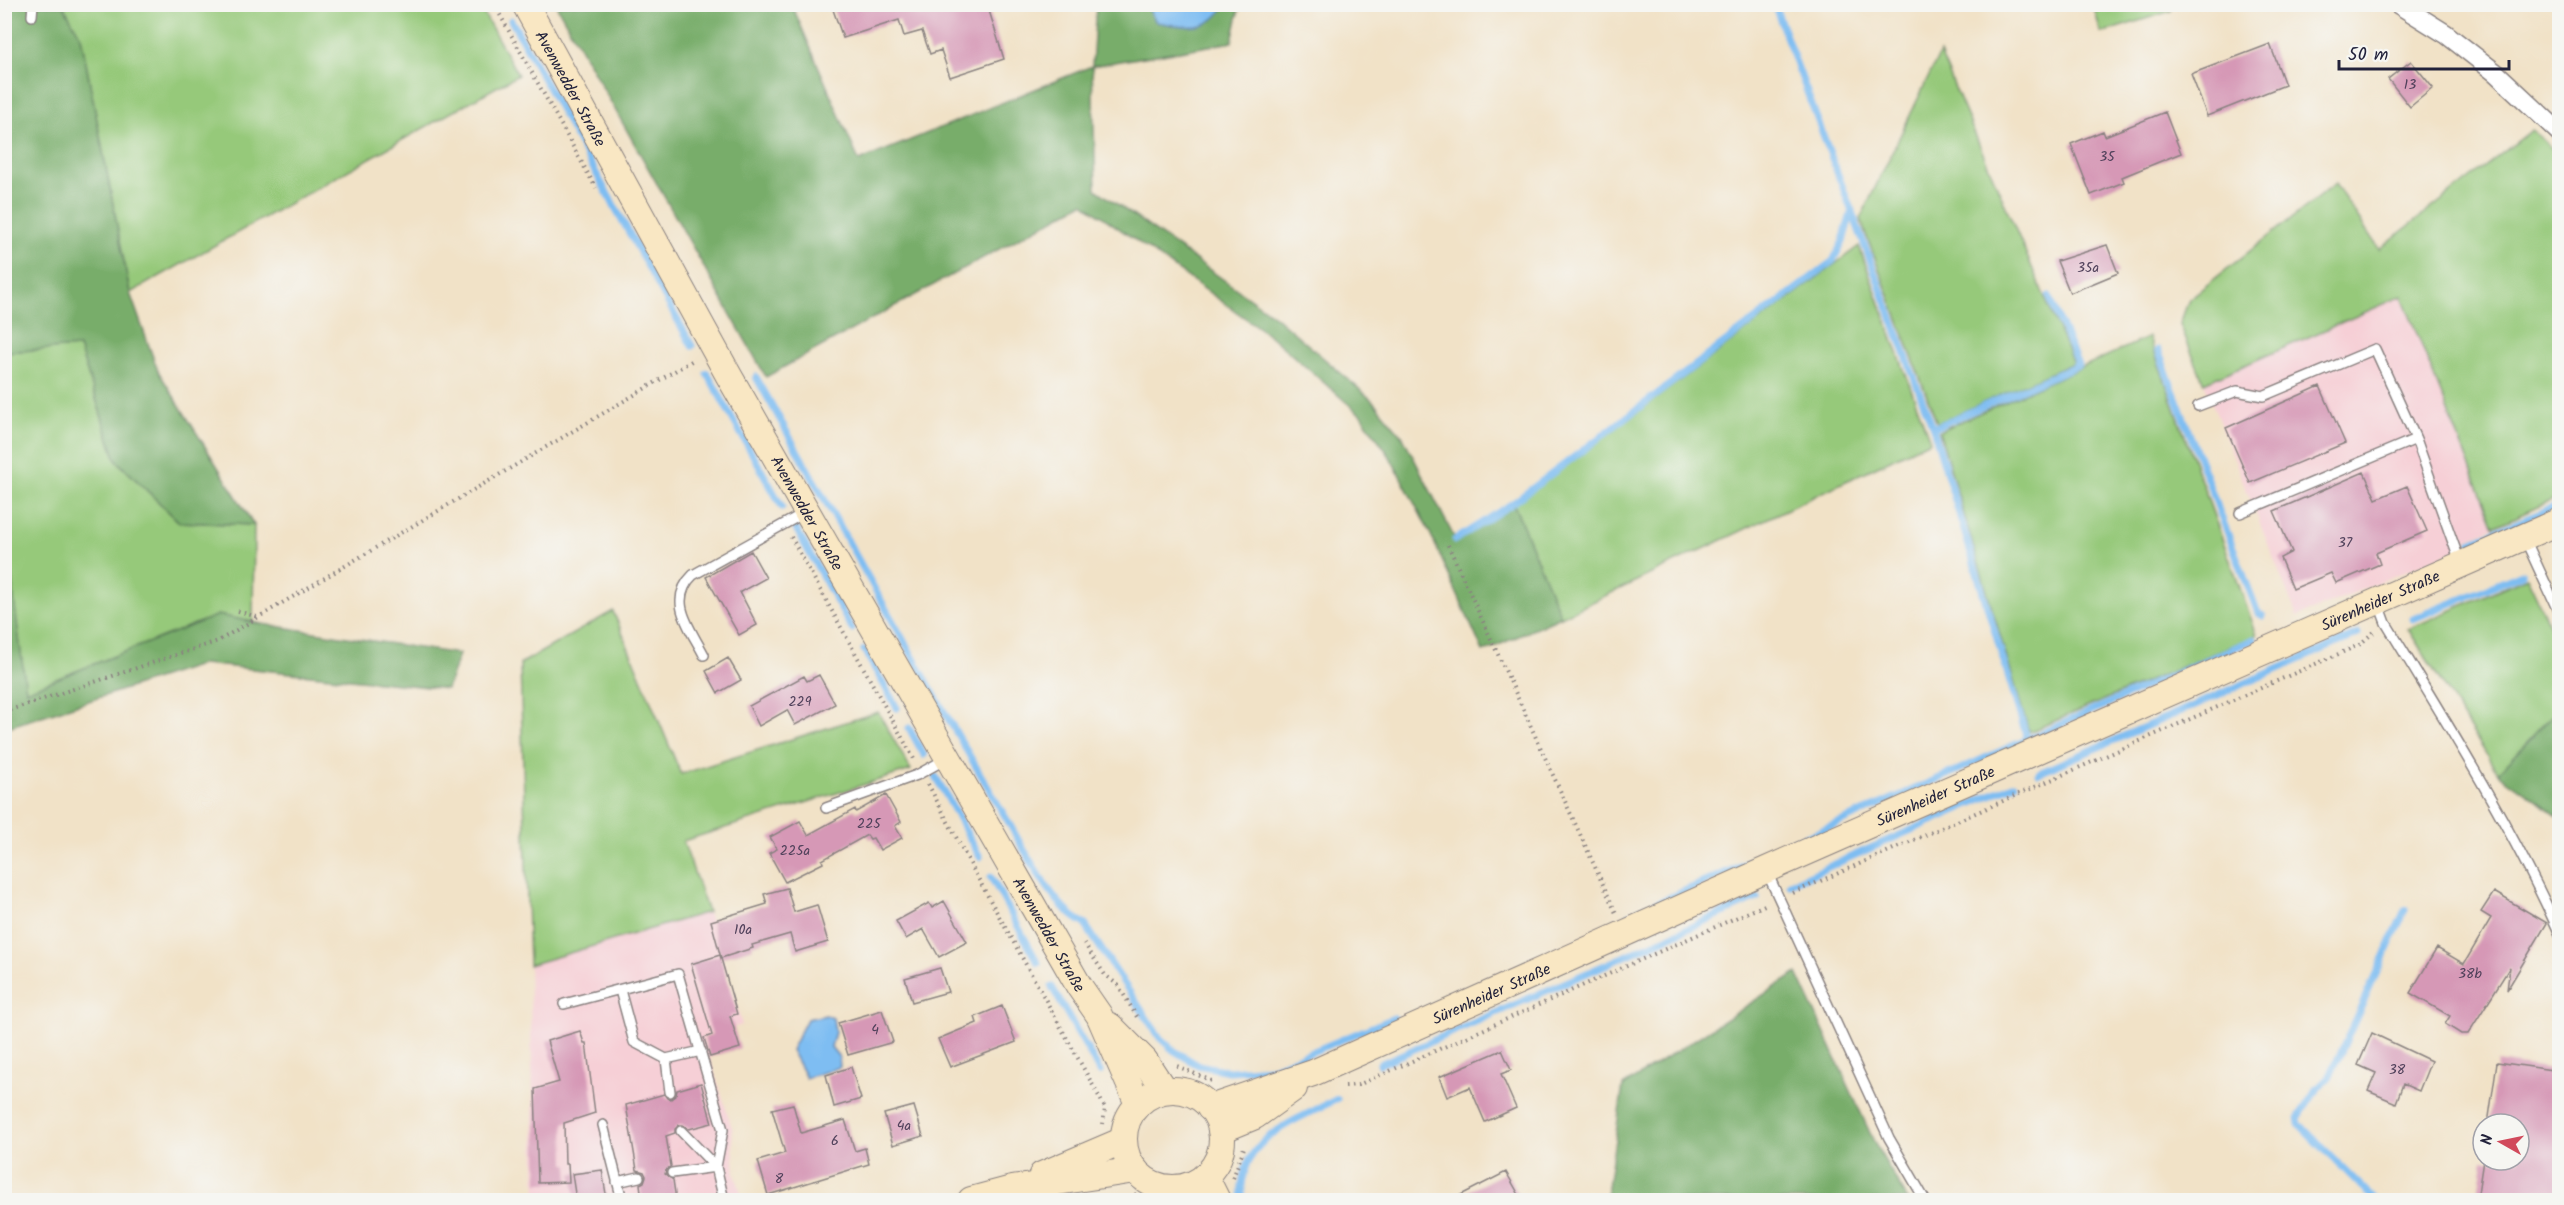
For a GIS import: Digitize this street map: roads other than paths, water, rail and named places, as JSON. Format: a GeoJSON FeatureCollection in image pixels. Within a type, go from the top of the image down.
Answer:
{"type":"FeatureCollection","features":[{"type":"Feature","properties":{"kind":"street","name":"Avenwedder Straße"},"geometry":{"type":"LineString","coordinates":[[525,4],[703,355],[807,511],[1079,986],[1099,1015],[1145,1061],[1164,1090]]}},
{"type":"Feature","properties":{"kind":"street"},"geometry":{"type":"LineString","coordinates":[[2398,4],[2446,34],[2496,73],[2559,133]]}},
{"type":"Feature","properties":{"kind":"street","name":"Sürenheider Straße"},"geometry":{"type":"LineString","coordinates":[[1216,1119],[1255,1116],[1313,1073],[1766,870],[2382,612],[2461,565],[2559,521]]}},
{"type":"Feature","properties":{"kind":"street","name":"Avenwedder Straße"},"geometry":{"type":"LineString","coordinates":[[1099,1015],[1138,1104]]}},
{"type":"Feature","properties":{"kind":"street"},"geometry":{"type":"LineString","coordinates":[[1164,1090],[1181,1091],[1198,1096],[1216,1119],[1221,1147],[1215,1162],[1205,1176],[1184,1194],[1147,1181],[1135,1170],[1127,1156],[1124,1140],[1127,1121],[1138,1104],[1150,1095],[1164,1090]]}},
{"type":"Feature","properties":{"kind":"street"},"geometry":{"type":"LineString","coordinates":[[1012,1189],[1124,1140]]}},
{"type":"Feature","properties":{"kind":"street"},"geometry":{"type":"LineString","coordinates":[[971,1200],[1012,1189],[1135,1170]]}},
{"type":"Feature","properties":{"kind":"street"},"geometry":{"type":"LineString","coordinates":[[1205,1176],[1224,1192]]}},
{"type":"Feature","properties":{"kind":"lane"},"geometry":{"type":"LineString","coordinates":[[32,16],[33,4]]}},
{"type":"Feature","properties":{"kind":"lane"},"geometry":{"type":"LineString","coordinates":[[2198,406],[2237,391],[2263,396],[2375,350],[2416,439],[2461,565]]}},
{"type":"Feature","properties":{"kind":"lane"},"geometry":{"type":"LineString","coordinates":[[2240,513],[2416,439]]}},
{"type":"Feature","properties":{"kind":"lane"},"geometry":{"type":"LineString","coordinates":[[704,656],[680,609],[681,595],[686,582],[693,575],[807,511]]}},
{"type":"Feature","properties":{"kind":"lane"},"geometry":{"type":"LineString","coordinates":[[2524,536],[2559,615]]}},
{"type":"Feature","properties":{"kind":"lane"},"geometry":{"type":"LineString","coordinates":[[2382,612],[2486,788],[2538,886],[2559,934]]}},
{"type":"Feature","properties":{"kind":"lane"},"geometry":{"type":"LineString","coordinates":[[826,808],[922,773],[948,758]]}},
{"type":"Feature","properties":{"kind":"lane"},"geometry":{"type":"LineString","coordinates":[[1766,870],[1813,977],[1889,1138],[1925,1200]]}},
{"type":"Feature","properties":{"kind":"lane"},"geometry":{"type":"LineString","coordinates":[[564,1004],[678,974],[723,1130],[716,1167],[724,1200]]}},
{"type":"Feature","properties":{"kind":"lane"},"geometry":{"type":"LineString","coordinates":[[620,990],[634,1042],[666,1059],[700,1051]]}},
{"type":"Feature","properties":{"kind":"lane"},"geometry":{"type":"LineString","coordinates":[[666,1059],[670,1092]]}},
{"type":"Feature","properties":{"kind":"lane"},"geometry":{"type":"LineString","coordinates":[[603,1125],[622,1200]]}},
{"type":"Feature","properties":{"kind":"lane"},"geometry":{"type":"LineString","coordinates":[[681,1131],[716,1167]]}},
{"type":"Feature","properties":{"kind":"lane"},"geometry":{"type":"LineString","coordinates":[[672,1173],[716,1167]]}},
{"type":"Feature","properties":{"kind":"lane"},"geometry":{"type":"LineString","coordinates":[[617,1182],[639,1177]]}},
{"type":"Feature","properties":{"kind":"water"},"geometry":{"type":"Polygon","coordinates":[[[1146,5],[1225,5],[1219,14],[1204,24],[1176,26],[1156,22],[1146,5]]]}},
{"type":"Feature","properties":{"kind":"water"},"geometry":{"type":"Polygon","coordinates":[[[826,1015],[833,1018],[835,1032],[831,1047],[839,1057],[840,1067],[806,1078],[791,1050],[807,1019],[826,1015]]]}},
{"type":"Feature","properties":{"kind":"waterway"},"geometry":{"type":"LineString","coordinates":[[1774,4],[1933,428],[2027,738]]}},
{"type":"Feature","properties":{"kind":"waterway"},"geometry":{"type":"LineString","coordinates":[[511,20],[692,346]]}},
{"type":"Feature","properties":{"kind":"waterway"},"geometry":{"type":"LineString","coordinates":[[1455,540],[1513,503],[1833,261],[1843,241],[1852,210]]}},
{"type":"Feature","properties":{"kind":"waterway"},"geometry":{"type":"LineString","coordinates":[[1933,428],[2078,365],[2049,296]]}},
{"type":"Feature","properties":{"kind":"waterway"},"geometry":{"type":"LineString","coordinates":[[2158,350],[2258,613],[2263,616]]}},
{"type":"Feature","properties":{"kind":"waterway"},"geometry":{"type":"LineString","coordinates":[[707,373],[782,507]]}},
{"type":"Feature","properties":{"kind":"waterway"},"geometry":{"type":"LineString","coordinates":[[756,377],[908,649],[1038,873],[1049,890],[1072,916],[1084,923],[1160,1038],[1173,1050],[1198,1065],[1229,1071],[1273,1068],[1394,1018]]}},
{"type":"Feature","properties":{"kind":"waterway"},"geometry":{"type":"LineString","coordinates":[[2471,542],[2560,505]]}},
{"type":"Feature","properties":{"kind":"waterway"},"geometry":{"type":"LineString","coordinates":[[795,527],[852,629]]}},
{"type":"Feature","properties":{"kind":"waterway"},"geometry":{"type":"LineString","coordinates":[[2413,619],[2522,574]]}},
{"type":"Feature","properties":{"kind":"waterway"},"geometry":{"type":"LineString","coordinates":[[2039,773],[2358,634]]}},
{"type":"Feature","properties":{"kind":"waterway"},"geometry":{"type":"LineString","coordinates":[[1630,915],[2254,639]]}},
{"type":"Feature","properties":{"kind":"waterway"},"geometry":{"type":"LineString","coordinates":[[864,650],[897,708]]}},
{"type":"Feature","properties":{"kind":"waterway"},"geometry":{"type":"LineString","coordinates":[[909,728],[924,755]]}},
{"type":"Feature","properties":{"kind":"waterway"},"geometry":{"type":"LineString","coordinates":[[936,777],[980,857]]}},
{"type":"Feature","properties":{"kind":"waterway"},"geometry":{"type":"LineString","coordinates":[[1790,884],[2015,784]]}},
{"type":"Feature","properties":{"kind":"waterway"},"geometry":{"type":"LineString","coordinates":[[991,877],[1038,963]]}},
{"type":"Feature","properties":{"kind":"waterway"},"geometry":{"type":"LineString","coordinates":[[1380,1064],[1757,898]]}},
{"type":"Feature","properties":{"kind":"waterway"},"geometry":{"type":"LineString","coordinates":[[2375,1200],[2299,1124],[2298,1118],[2317,1089],[2330,1076],[2405,910]]}},
{"type":"Feature","properties":{"kind":"waterway"},"geometry":{"type":"LineString","coordinates":[[1052,987],[1100,1072]]}},
{"type":"Feature","properties":{"kind":"waterway"},"geometry":{"type":"LineString","coordinates":[[1242,1200],[1243,1179],[1248,1161],[1258,1147],[1286,1125],[1337,1099]]}}]}
